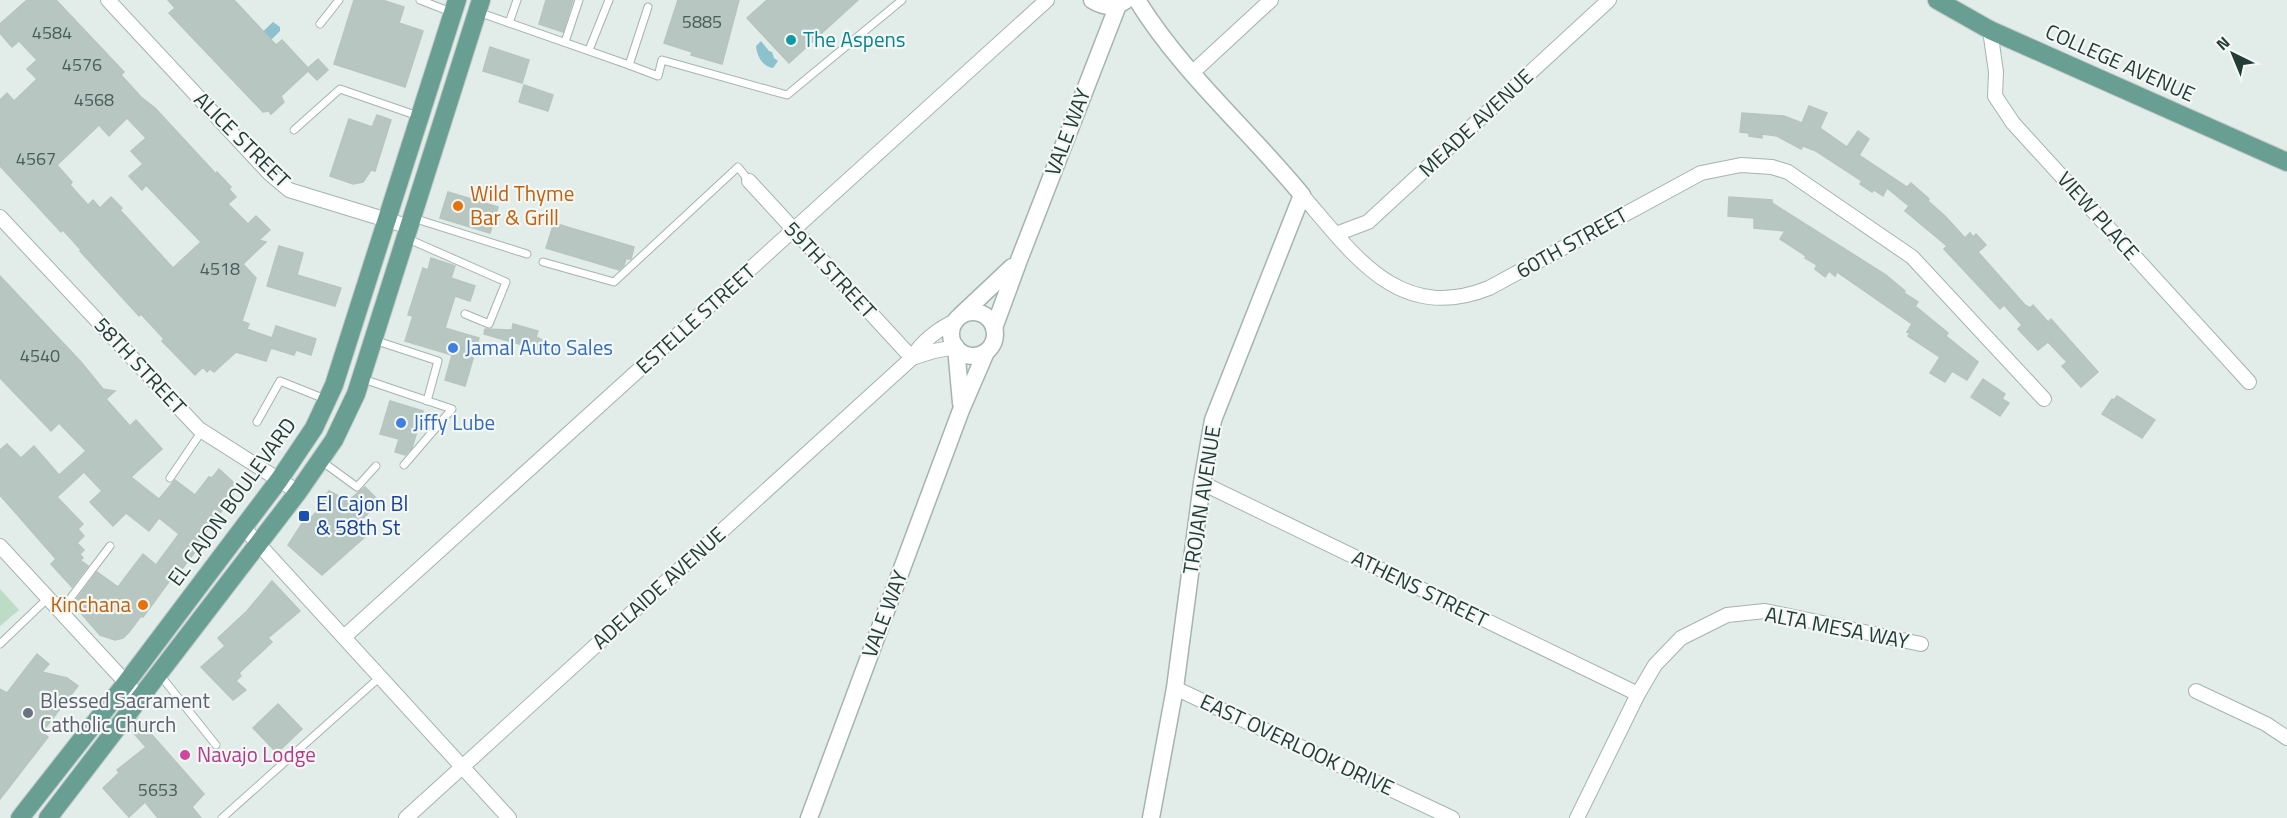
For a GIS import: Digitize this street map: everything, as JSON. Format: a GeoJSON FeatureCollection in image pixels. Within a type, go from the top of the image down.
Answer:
{"type":"FeatureCollection","features":[{"type":"Feature","properties":{"kind":"main road","name":"COLLEGE AVENUE"},"geometry":{"type":"LineString","coordinates":[[1937,0],[1990,30],[2287,162]]}},
{"type":"Feature","properties":{"kind":"main road"},"geometry":{"type":"LineString","coordinates":[[55,812],[298,492],[334,440],[361,378],[480,6]]}},
{"type":"Feature","properties":{"kind":"main road","name":"EL CAJON BOULEVARD"},"geometry":{"type":"LineString","coordinates":[[20,818],[126,683],[279,480],[314,428],[334,385],[455,7]]}},
{"type":"Feature","properties":{"kind":"street","name":"ALICE STREET"},"geometry":{"type":"LineString","coordinates":[[108,0],[270,174],[288,190],[410,228]]}},
{"type":"Feature","properties":{"kind":"street","name":"ESTELLE STREET"},"geometry":{"type":"LineString","coordinates":[[344,637],[1047,0]]}},
{"type":"Feature","properties":{"kind":"street"},"geometry":{"type":"LineString","coordinates":[[1092,0],[1100,5],[1122,3]]}},
{"type":"Feature","properties":{"kind":"street","name":"60TH STREET"},"geometry":{"type":"LineString","coordinates":[[1137,0],[1155,28],[1192,73],[1336,234],[1372,273],[1396,288],[1426,298],[1458,298],[1489,288],[1701,173],[1741,165],[1772,167],[1788,172],[1912,257],[2044,399]]}},
{"type":"Feature","properties":{"kind":"street"},"geometry":{"type":"LineString","coordinates":[[1192,73],[1271,0]]}},
{"type":"Feature","properties":{"kind":"street","name":"MEADE AVENUE"},"geometry":{"type":"LineString","coordinates":[[1336,234],[1368,222],[1609,0]]}},
{"type":"Feature","properties":{"kind":"street","name":"VALE WAY"},"geometry":{"type":"LineString","coordinates":[[807,816],[961,410],[986,352],[994,342],[994,328],[1018,260],[1122,3]]}},
{"type":"Feature","properties":{"kind":"street","name":"VIEW PLACE"},"geometry":{"type":"LineString","coordinates":[[1990,30],[1996,72],[1995,96],[2013,123],[2249,382]]}},
{"type":"Feature","properties":{"kind":"street","name":"59TH STREET"},"geometry":{"type":"LineString","coordinates":[[749,181],[912,358]]}},
{"type":"Feature","properties":{"kind":"street","name":"TROJAN AVENUE"},"geometry":{"type":"LineString","coordinates":[[1151,818],[1175,688],[1202,483],[1213,420],[1302,195]]}},
{"type":"Feature","properties":{"kind":"street","name":"58TH STREET"},"geometry":{"type":"LineString","coordinates":[[0,218],[202,431],[298,492]]}},
{"type":"Feature","properties":{"kind":"street","name":"VALE WAY"},"geometry":{"type":"LineString","coordinates":[[961,410],[956,347],[952,334],[958,319],[1005,276],[1018,260]]}},
{"type":"Feature","properties":{"kind":"street"},"geometry":{"type":"LineString","coordinates":[[958,319],[967,313],[981,313],[992,322],[994,328]]}},
{"type":"Feature","properties":{"kind":"street","name":"ADELAIDE AVENUE"},"geometry":{"type":"LineString","coordinates":[[406,818],[912,358],[916,350],[943,326],[958,319]]}},
{"type":"Feature","properties":{"kind":"street"},"geometry":{"type":"LineString","coordinates":[[956,347],[967,354],[986,352]]}},
{"type":"Feature","properties":{"kind":"street","name":"ADELAIDE AVENUE"},"geometry":{"type":"LineString","coordinates":[[912,358],[956,347]]}},
{"type":"Feature","properties":{"kind":"street","name":"ATHENS STREET"},"geometry":{"type":"LineString","coordinates":[[1202,483],[1638,694]]}},
{"type":"Feature","properties":{"kind":"street"},"geometry":{"type":"LineString","coordinates":[[243,527],[509,818]]}},
{"type":"Feature","properties":{"kind":"street"},"geometry":{"type":"LineString","coordinates":[[0,546],[141,699]]}},
{"type":"Feature","properties":{"kind":"street","name":"ALTA MESA WAY"},"geometry":{"type":"LineString","coordinates":[[1577,818],[1638,694],[1655,665],[1681,638],[1727,615],[1765,611],[1921,644]]}},
{"type":"Feature","properties":{"kind":"street","name":"EAST OVERLOOK DRIVE"},"geometry":{"type":"LineString","coordinates":[[1175,688],[1452,818]]}},
{"type":"Feature","properties":{"kind":"street"},"geometry":{"type":"LineString","coordinates":[[2196,690],[2266,724],[2287,738]]}},
{"type":"Feature","properties":{"kind":"lane"},"geometry":{"type":"LineString","coordinates":[[320,24],[339,0]]}},
{"type":"Feature","properties":{"kind":"lane"},"geometry":{"type":"LineString","coordinates":[[420,0],[455,7]]}},
{"type":"Feature","properties":{"kind":"lane"},"geometry":{"type":"LineString","coordinates":[[509,23],[517,0]]}},
{"type":"Feature","properties":{"kind":"lane"},"geometry":{"type":"LineString","coordinates":[[566,42],[579,0]]}},
{"type":"Feature","properties":{"kind":"lane"},"geometry":{"type":"LineString","coordinates":[[589,50],[609,0]]}},
{"type":"Feature","properties":{"kind":"lane"},"geometry":{"type":"LineString","coordinates":[[480,6],[509,23],[657,76],[662,60],[787,95],[902,0]]}},
{"type":"Feature","properties":{"kind":"lane"},"geometry":{"type":"LineString","coordinates":[[629,65],[648,7]]}},
{"type":"Feature","properties":{"kind":"lane"},"geometry":{"type":"LineString","coordinates":[[294,130],[340,89],[420,116]]}},
{"type":"Feature","properties":{"kind":"lane"},"geometry":{"type":"LineString","coordinates":[[543,261],[614,282],[738,167],[749,181]]}},
{"type":"Feature","properties":{"kind":"lane"},"geometry":{"type":"LineString","coordinates":[[410,228],[527,254]]}},
{"type":"Feature","properties":{"kind":"lane"},"geometry":{"type":"LineString","coordinates":[[410,228],[506,282],[489,324],[465,314]]}},
{"type":"Feature","properties":{"kind":"lane"},"geometry":{"type":"LineString","coordinates":[[373,339],[438,361],[427,400]]}},
{"type":"Feature","properties":{"kind":"lane"},"geometry":{"type":"LineString","coordinates":[[361,378],[452,409],[404,465]]}},
{"type":"Feature","properties":{"kind":"lane"},"geometry":{"type":"LineString","coordinates":[[257,422],[280,381],[327,400]]}},
{"type":"Feature","properties":{"kind":"lane"},"geometry":{"type":"LineString","coordinates":[[170,478],[202,431]]}},
{"type":"Feature","properties":{"kind":"lane"},"geometry":{"type":"LineString","coordinates":[[320,460],[357,487],[376,466]]}},
{"type":"Feature","properties":{"kind":"lane"},"geometry":{"type":"LineString","coordinates":[[60,612],[110,546]]}},
{"type":"Feature","properties":{"kind":"lane"},"geometry":{"type":"LineString","coordinates":[[0,644],[47,599]]}},
{"type":"Feature","properties":{"kind":"lane"},"geometry":{"type":"LineString","coordinates":[[160,675],[216,745]]}},
{"type":"Feature","properties":{"kind":"lane"},"geometry":{"type":"LineString","coordinates":[[222,818],[380,676]]}},
{"type":"Feature","properties":{"kind":"green space"},"geometry":{"type":"Polygon","coordinates":[[[0,589],[19,610],[0,626],[0,589]]]}},
{"type":"Feature","properties":{"kind":"water"},"geometry":{"type":"Polygon","coordinates":[[[273,22],[280,27],[280,31],[269,42],[254,40],[273,22]]]}},
{"type":"Feature","properties":{"kind":"water"},"geometry":{"type":"Polygon","coordinates":[[[761,41],[778,61],[773,68],[763,63],[759,57],[756,46],[761,41]]]}},
{"type":"Feature","properties":{"kind":"building"},"geometry":{"type":"Polygon","coordinates":[[[27,0],[56,0],[124,72],[121,75],[141,97],[155,108],[231,187],[229,189],[236,197],[228,204],[248,224],[256,216],[270,230],[259,240],[266,242],[243,264],[256,278],[242,321],[249,324],[247,329],[272,338],[276,326],[316,339],[311,355],[296,350],[294,355],[271,348],[266,361],[236,352],[214,372],[210,369],[207,372],[203,367],[195,375],[162,341],[164,339],[141,314],[139,316],[63,230],[61,232],[0,166],[0,100],[7,93],[14,101],[37,79],[27,69],[37,60],[19,41],[12,47],[0,33],[0,24],[27,0]],[[127,118],[109,136],[99,125],[57,165],[72,182],[70,185],[88,205],[93,200],[100,208],[111,197],[173,268],[201,242],[146,185],[142,190],[129,176],[143,164],[131,151],[146,138],[127,118]]]}},
{"type":"Feature","properties":{"kind":"building"},"geometry":{"type":"Polygon","coordinates":[[[168,0],[234,0],[276,45],[282,40],[308,68],[318,59],[328,70],[317,80],[308,71],[281,96],[284,102],[271,114],[269,111],[263,112],[169,13],[175,8],[168,0]]]}},
{"type":"Feature","properties":{"kind":"building"},"geometry":{"type":"Polygon","coordinates":[[[354,0],[382,0],[404,7],[399,23],[423,31],[405,87],[334,64],[354,0]]]}},
{"type":"Feature","properties":{"kind":"building"},"geometry":{"type":"Polygon","coordinates":[[[546,0],[573,0],[563,32],[539,24],[546,0]]]}},
{"type":"Feature","properties":{"kind":"building"},"geometry":{"type":"Polygon","coordinates":[[[678,0],[739,0],[722,64],[691,55],[692,52],[664,43],[678,0]]]}},
{"type":"Feature","properties":{"kind":"building","name":"The Aspens"},"geometry":{"type":"Polygon","coordinates":[[[767,0],[858,0],[789,63],[747,18],[767,0]]]}},
{"type":"Feature","properties":{"kind":"building"},"geometry":{"type":"Polygon","coordinates":[[[490,47],[529,60],[522,83],[483,71],[490,47]]]}},
{"type":"Feature","properties":{"kind":"building"},"geometry":{"type":"Polygon","coordinates":[[[524,85],[553,95],[548,111],[519,102],[524,85]]]}},
{"type":"Feature","properties":{"kind":"building"},"geometry":{"type":"Polygon","coordinates":[[[1809,106],[1827,113],[1820,128],[1847,147],[1858,131],[1869,139],[1859,155],[1907,187],[1911,183],[1965,238],[1970,233],[1973,237],[1976,234],[1986,245],[1978,252],[2025,305],[2030,308],[2033,305],[2048,322],[2051,319],[2098,372],[2081,387],[2062,366],[2067,362],[2048,342],[2038,350],[2018,329],[2022,325],[2004,305],[2000,309],[1944,249],[1947,246],[1905,211],[1909,206],[1887,188],[1883,196],[1874,190],[1872,192],[1860,184],[1862,181],[1816,151],[1803,146],[1801,149],[1777,136],[1762,134],[1762,138],[1740,132],[1742,113],[1784,116],[1802,123],[1809,106]]]}},
{"type":"Feature","properties":{"kind":"building"},"geometry":{"type":"Polygon","coordinates":[[[377,115],[391,120],[375,171],[371,170],[363,182],[353,184],[330,176],[349,119],[372,127],[377,115]]]}},
{"type":"Feature","properties":{"kind":"building"},"geometry":{"type":"Polygon","coordinates":[[[448,192],[498,207],[490,233],[440,218],[448,192]]]}},
{"type":"Feature","properties":{"kind":"building"},"geometry":{"type":"Polygon","coordinates":[[[1729,197],[1772,200],[1772,203],[1886,275],[1905,291],[1904,293],[1918,302],[1915,306],[1948,333],[1946,336],[1978,362],[1967,380],[1952,371],[1945,382],[1930,373],[1940,357],[1908,336],[1910,333],[1907,332],[1912,324],[1837,272],[1835,276],[1829,271],[1825,277],[1815,269],[1817,265],[1780,239],[1785,231],[1754,228],[1754,218],[1728,216],[1729,197]]]}},
{"type":"Feature","properties":{"kind":"building"},"geometry":{"type":"Polygon","coordinates":[[[554,223],[634,247],[631,259],[626,259],[619,270],[546,248],[554,223]]]}},
{"type":"Feature","properties":{"kind":"building"},"geometry":{"type":"Polygon","coordinates":[[[279,246],[303,253],[297,275],[341,288],[335,306],[267,286],[279,246]]]}},
{"type":"Feature","properties":{"kind":"building"},"geometry":{"type":"Polygon","coordinates":[[[431,258],[455,266],[451,278],[475,286],[470,301],[455,296],[445,328],[479,338],[465,386],[445,380],[452,355],[405,341],[413,316],[408,315],[423,268],[428,270],[431,258]]]}},
{"type":"Feature","properties":{"kind":"building"},"geometry":{"type":"Polygon","coordinates":[[[0,276],[81,362],[103,389],[115,391],[106,399],[130,426],[136,420],[162,449],[131,477],[159,499],[175,480],[195,495],[209,477],[212,478],[219,469],[233,482],[233,496],[195,546],[198,548],[178,574],[176,572],[143,617],[141,616],[123,638],[115,640],[100,635],[73,604],[97,572],[118,587],[143,554],[156,565],[179,534],[159,518],[149,531],[126,513],[113,526],[90,502],[102,491],[84,472],[57,497],[83,524],[78,529],[84,536],[77,543],[84,550],[80,554],[83,558],[80,560],[88,566],[72,587],[51,564],[56,559],[0,495],[0,450],[7,444],[21,458],[34,446],[59,475],[86,451],[59,423],[51,431],[0,378],[0,276]]]}},
{"type":"Feature","properties":{"kind":"building"},"geometry":{"type":"Polygon","coordinates":[[[513,324],[538,331],[536,337],[560,349],[558,355],[484,334],[485,329],[512,330],[513,324]]]}},
{"type":"Feature","properties":{"kind":"building"},"geometry":{"type":"Polygon","coordinates":[[[1983,379],[2005,394],[2002,399],[2009,403],[2000,416],[1971,397],[1983,379]]]}},
{"type":"Feature","properties":{"kind":"building"},"geometry":{"type":"Polygon","coordinates":[[[2117,396],[2155,420],[2142,438],[2102,414],[2112,399],[2114,400],[2117,396]]]}},
{"type":"Feature","properties":{"kind":"building","name":"Jiffy Lube"},"geometry":{"type":"Polygon","coordinates":[[[390,401],[423,411],[412,448],[405,455],[395,452],[399,439],[380,434],[390,401]]]}},
{"type":"Feature","properties":{"kind":"building"},"geometry":{"type":"Polygon","coordinates":[[[365,487],[380,502],[357,524],[366,536],[322,575],[288,545],[305,519],[308,521],[323,505],[322,500],[329,491],[348,501],[365,487]]]}},
{"type":"Feature","properties":{"kind":"building"},"geometry":{"type":"Polygon","coordinates":[[[272,581],[300,611],[268,638],[272,642],[239,673],[241,676],[236,681],[246,690],[233,700],[201,667],[225,646],[218,638],[247,611],[272,581]]]}},
{"type":"Feature","properties":{"kind":"building","name":"Blessed Sacrament Catholic Church"},"geometry":{"type":"Polygon","coordinates":[[[37,654],[49,664],[42,672],[67,678],[78,686],[42,732],[48,737],[0,799],[0,689],[7,693],[37,654]]]}},
{"type":"Feature","properties":{"kind":"building"},"geometry":{"type":"Polygon","coordinates":[[[278,704],[302,729],[277,753],[253,728],[278,704]]]}},
{"type":"Feature","properties":{"kind":"building"},"geometry":{"type":"Polygon","coordinates":[[[138,719],[204,794],[192,807],[201,818],[158,818],[145,802],[129,817],[103,788],[119,773],[117,770],[146,747],[130,729],[138,719]]]}},
{"type":"Feature","properties":{"kind":"place","name":"The Aspens"},"geometry":{"type":"Point","coordinates":[791,40]}},
{"type":"Feature","properties":{"kind":"place","name":"Wild Thyme Bar & Grill"},"geometry":{"type":"Point","coordinates":[458,206]}},
{"type":"Feature","properties":{"kind":"place","name":"Jamal Auto Sales"},"geometry":{"type":"Point","coordinates":[453,348]}},
{"type":"Feature","properties":{"kind":"place","name":"Jiffy Lube"},"geometry":{"type":"Point","coordinates":[401,423]}},
{"type":"Feature","properties":{"kind":"place","name":"El Cajon Bl & 58th St"},"geometry":{"type":"Point","coordinates":[304,516]}},
{"type":"Feature","properties":{"kind":"place","name":"Kinchana"},"geometry":{"type":"Point","coordinates":[143,605]}},
{"type":"Feature","properties":{"kind":"place","name":"Blessed Sacrament Catholic Church"},"geometry":{"type":"Point","coordinates":[28,713]}},
{"type":"Feature","properties":{"kind":"place","name":"Navajo Lodge"},"geometry":{"type":"Point","coordinates":[185,755]}}]}
